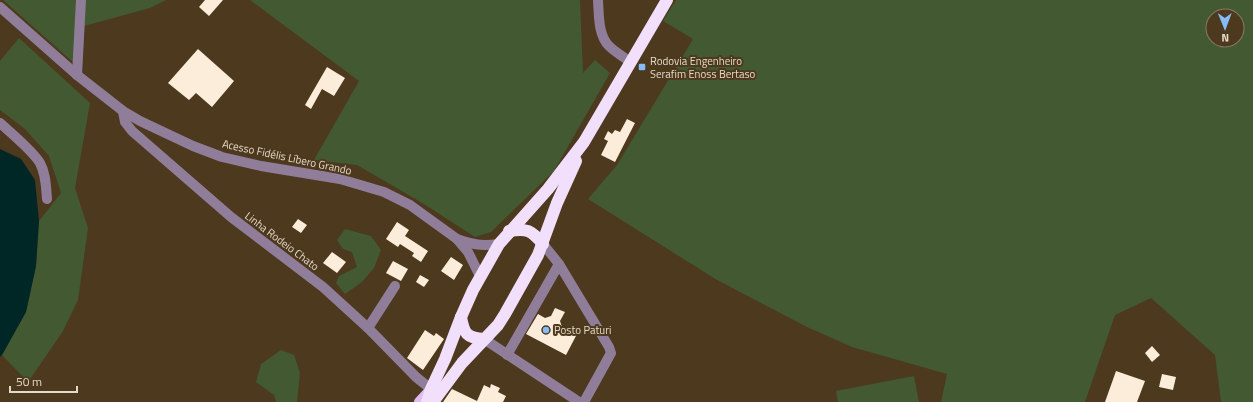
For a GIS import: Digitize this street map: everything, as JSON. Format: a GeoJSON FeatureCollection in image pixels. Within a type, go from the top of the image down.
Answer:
{"type":"FeatureCollection","features":[{"type":"Feature","properties":{"kind":"highway"},"geometry":{"type":"LineString","coordinates":[[432,402],[462,363],[498,325],[505,314],[532,268],[557,203],[584,142],[668,0]]}},
{"type":"Feature","properties":{"kind":"highway"},"geometry":{"type":"LineString","coordinates":[[426,402],[461,317],[480,276],[499,244],[548,189],[584,142]]}},
{"type":"Feature","properties":{"kind":"highway"},"geometry":{"type":"LineString","coordinates":[[509,231],[521,229],[530,231],[542,244]]}},
{"type":"Feature","properties":{"kind":"highway"},"geometry":{"type":"LineString","coordinates":[[461,317],[463,329],[468,336],[484,339]]}},
{"type":"Feature","properties":{"kind":"main road"},"geometry":{"type":"LineString","coordinates":[[419,402],[431,389]]}},
{"type":"Feature","properties":{"kind":"street"},"geometry":{"type":"LineString","coordinates":[[77,75],[81,0]]}},
{"type":"Feature","properties":{"kind":"street"},"geometry":{"type":"LineString","coordinates":[[598,0],[601,29],[604,38],[609,46],[630,62]]}},
{"type":"Feature","properties":{"kind":"street","name":"Acesso Fidélis Líbero Grando"},"geometry":{"type":"LineString","coordinates":[[0,7],[77,75],[123,112],[193,146],[222,157],[261,166],[340,179],[384,192],[410,205],[457,239],[468,252],[480,276]]}},
{"type":"Feature","properties":{"kind":"street","name":"Linha Rodeio Chato"},"geometry":{"type":"LineString","coordinates":[[123,112],[125,122],[132,131],[231,218],[323,287],[368,328],[416,378],[431,389]]}},
{"type":"Feature","properties":{"kind":"street"},"geometry":{"type":"LineString","coordinates":[[0,123],[15,136],[39,162],[44,175],[47,199]]}},
{"type":"Feature","properties":{"kind":"street"},"geometry":{"type":"LineString","coordinates":[[0,128],[15,136]]}},
{"type":"Feature","properties":{"kind":"street","name":"Acesso Fidélis Líbero Grando"},"geometry":{"type":"LineString","coordinates":[[457,239],[474,245],[484,246],[499,244]]}},
{"type":"Feature","properties":{"kind":"street"},"geometry":{"type":"LineString","coordinates":[[542,244],[559,264],[609,347],[611,353],[584,402]]}},
{"type":"Feature","properties":{"kind":"street"},"geometry":{"type":"LineString","coordinates":[[507,355],[559,264]]}},
{"type":"Feature","properties":{"kind":"street"},"geometry":{"type":"LineString","coordinates":[[368,328],[395,286]]}},
{"type":"Feature","properties":{"kind":"street"},"geometry":{"type":"LineString","coordinates":[[484,339],[579,402]]}},
{"type":"Feature","properties":{"kind":"green space"},"geometry":{"type":"Polygon","coordinates":[[[3,0],[166,0],[150,8],[84,26],[82,70],[3,0]]]}},
{"type":"Feature","properties":{"kind":"green space"},"geometry":{"type":"Polygon","coordinates":[[[250,0],[580,0],[583,73],[595,60],[610,73],[554,171],[491,232],[475,237],[424,204],[357,165],[314,160],[359,81],[250,0]]]}},
{"type":"Feature","properties":{"kind":"green space"},"geometry":{"type":"Polygon","coordinates":[[[676,0],[1253,0],[1253,402],[1221,402],[1215,355],[1151,298],[1115,315],[1085,402],[941,402],[947,374],[852,347],[807,327],[717,280],[588,199],[617,165],[693,39],[663,21],[676,0]]]}},
{"type":"Feature","properties":{"kind":"green space"},"geometry":{"type":"Polygon","coordinates":[[[19,38],[90,103],[75,188],[88,228],[78,300],[63,331],[28,382],[2,355],[26,312],[36,266],[39,221],[61,193],[49,156],[25,129],[0,110],[0,61],[19,38]]]}},
{"type":"Feature","properties":{"kind":"green space"},"geometry":{"type":"Polygon","coordinates":[[[345,229],[371,236],[381,250],[374,268],[362,282],[345,294],[336,283],[339,276],[357,267],[352,252],[343,249],[337,240],[345,229]]]}},
{"type":"Feature","properties":{"kind":"green space"},"geometry":{"type":"Polygon","coordinates":[[[281,350],[294,355],[300,373],[297,402],[276,402],[274,395],[256,382],[261,364],[281,350]]]}},
{"type":"Feature","properties":{"kind":"green space"},"geometry":{"type":"Polygon","coordinates":[[[914,376],[919,402],[838,402],[836,391],[914,376]]]}},
{"type":"Feature","properties":{"kind":"water"},"geometry":{"type":"Polygon","coordinates":[[[0,149],[21,159],[35,180],[39,221],[36,266],[26,312],[0,357],[0,149]]]}},
{"type":"Feature","properties":{"kind":"building"},"geometry":{"type":"Polygon","coordinates":[[[205,0],[223,0],[209,16],[199,7],[205,0]]]}},
{"type":"Feature","properties":{"kind":"building"},"geometry":{"type":"Polygon","coordinates":[[[198,49],[234,81],[212,107],[196,93],[189,100],[168,83],[198,49]]]}},
{"type":"Feature","properties":{"kind":"building"},"geometry":{"type":"Polygon","coordinates":[[[327,67],[345,78],[334,96],[322,89],[311,109],[305,105],[327,67]]]}},
{"type":"Feature","properties":{"kind":"building"},"geometry":{"type":"Polygon","coordinates":[[[627,119],[635,123],[615,162],[601,155],[608,141],[604,139],[608,131],[612,134],[615,130],[620,132],[627,119]]]}},
{"type":"Feature","properties":{"kind":"building"},"geometry":{"type":"Polygon","coordinates":[[[298,219],[307,225],[301,233],[292,227],[298,219]]]}},
{"type":"Feature","properties":{"kind":"building"},"geometry":{"type":"Polygon","coordinates":[[[397,222],[409,230],[405,236],[428,251],[421,262],[412,256],[414,253],[400,244],[398,247],[386,239],[397,222]]]}},
{"type":"Feature","properties":{"kind":"building"},"geometry":{"type":"Polygon","coordinates":[[[332,252],[346,262],[337,273],[323,263],[332,252]]]}},
{"type":"Feature","properties":{"kind":"building"},"geometry":{"type":"Polygon","coordinates":[[[451,257],[463,265],[454,280],[441,271],[451,257]]]}},
{"type":"Feature","properties":{"kind":"building"},"geometry":{"type":"Polygon","coordinates":[[[393,261],[408,269],[401,281],[386,273],[393,261]]]}},
{"type":"Feature","properties":{"kind":"building"},"geometry":{"type":"Polygon","coordinates":[[[420,275],[429,280],[424,287],[416,282],[420,275]]]}},
{"type":"Feature","properties":{"kind":"building","name":"Posto Paturi"},"geometry":{"type":"Polygon","coordinates":[[[555,308],[565,312],[560,321],[562,327],[577,334],[566,355],[526,334],[538,314],[545,318],[551,316],[555,308]]]}},
{"type":"Feature","properties":{"kind":"building"},"geometry":{"type":"Polygon","coordinates":[[[425,330],[434,336],[436,333],[444,339],[423,370],[407,358],[425,330]]]}},
{"type":"Feature","properties":{"kind":"building"},"geometry":{"type":"Polygon","coordinates":[[[1152,346],[1160,355],[1152,362],[1145,353],[1152,346]]]}},
{"type":"Feature","properties":{"kind":"building"},"geometry":{"type":"Polygon","coordinates":[[[1116,371],[1145,381],[1137,402],[1105,402],[1116,371]]]}},
{"type":"Feature","properties":{"kind":"building"},"geometry":{"type":"Polygon","coordinates":[[[1162,374],[1176,377],[1173,390],[1159,387],[1162,374]]]}},
{"type":"Feature","properties":{"kind":"building"},"geometry":{"type":"Polygon","coordinates":[[[491,384],[500,388],[498,392],[506,396],[503,402],[443,402],[452,389],[477,401],[484,385],[490,388],[491,384]]]}},
{"type":"Feature","properties":{"kind":"place","name":"Rodovia Engenheiro Serafim Enoss Bertaso"},"geometry":{"type":"Point","coordinates":[642,67]}},
{"type":"Feature","properties":{"kind":"place","name":"Posto Paturi"},"geometry":{"type":"Point","coordinates":[546,330]}}]}
